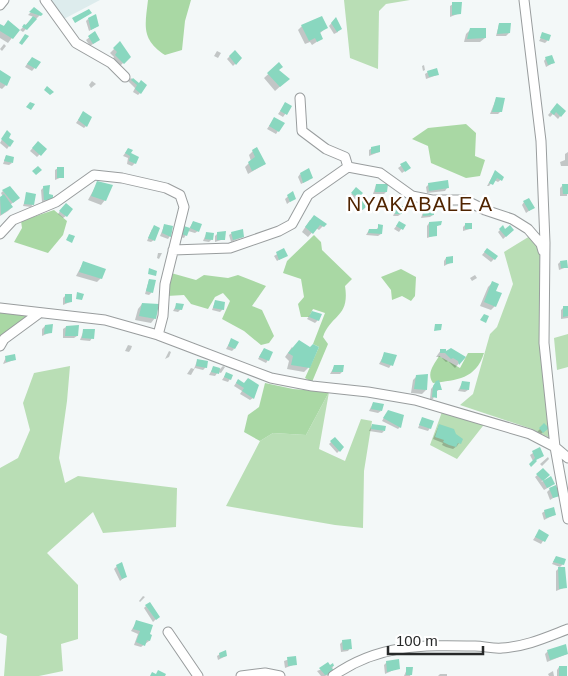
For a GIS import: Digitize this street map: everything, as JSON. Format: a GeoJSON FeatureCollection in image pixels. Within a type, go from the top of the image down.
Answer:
{"type":"FeatureCollection","features":[{"type":"Feature","properties":{"kind":"street"},"geometry":{"type":"LineString","coordinates":[[0,5],[4,0]]}},
{"type":"Feature","properties":{"kind":"street"},"geometry":{"type":"LineString","coordinates":[[45,0],[76,43],[111,63],[125,77]]}},
{"type":"Feature","properties":{"kind":"street"},"geometry":{"type":"LineString","coordinates":[[524,0],[541,141],[545,260],[544,343],[555,447],[568,519]]}},
{"type":"Feature","properties":{"kind":"street"},"geometry":{"type":"LineString","coordinates":[[300,98],[300,126],[303,132],[326,149],[345,157],[348,167]]}},
{"type":"Feature","properties":{"kind":"street"},"geometry":{"type":"LineString","coordinates":[[174,250],[230,248],[279,231],[292,224],[308,195],[348,167],[380,173],[412,196],[432,200],[465,200],[485,210],[512,219],[528,229],[541,244],[545,260]]}},
{"type":"Feature","properties":{"kind":"street"},"geometry":{"type":"LineString","coordinates":[[0,234],[13,220],[56,202],[91,176],[122,178],[166,188],[180,195],[184,207],[164,284],[163,316],[158,335]]}},
{"type":"Feature","properties":{"kind":"street"},"geometry":{"type":"LineString","coordinates":[[0,308],[38,314],[76,315],[104,320],[158,335],[271,378],[312,386],[368,392],[415,400],[530,434],[555,447],[568,458]]}},
{"type":"Feature","properties":{"kind":"street"},"geometry":{"type":"LineString","coordinates":[[0,346],[4,339],[38,314]]}},
{"type":"Feature","properties":{"kind":"street"},"geometry":{"type":"LineString","coordinates":[[333,676],[352,662],[372,654],[407,646],[501,648],[526,644],[568,629]]}},
{"type":"Feature","properties":{"kind":"street"},"geometry":{"type":"LineString","coordinates":[[168,632],[198,676]]}},
{"type":"Feature","properties":{"kind":"street"},"geometry":{"type":"LineString","coordinates":[[241,676],[264,673],[280,676]]}},
{"type":"Feature","properties":{"kind":"shaded area"},"geometry":{"type":"Polygon","coordinates":[[[48,0],[100,0],[62,20],[48,0]]]}},
{"type":"Feature","properties":{"kind":"green space"},"geometry":{"type":"Polygon","coordinates":[[[148,0],[191,0],[185,21],[182,50],[165,55],[152,43],[146,31],[148,0]]]}},
{"type":"Feature","properties":{"kind":"green space"},"geometry":{"type":"Polygon","coordinates":[[[344,0],[410,0],[386,4],[379,11],[378,69],[350,58],[344,0]]]}},
{"type":"Feature","properties":{"kind":"green space"},"geometry":{"type":"Polygon","coordinates":[[[466,124],[476,133],[475,156],[485,160],[480,176],[466,178],[431,163],[428,146],[412,139],[428,128],[466,124]]]}},
{"type":"Feature","properties":{"kind":"green space"},"geometry":{"type":"Polygon","coordinates":[[[54,210],[67,221],[63,235],[48,253],[14,242],[22,228],[21,221],[54,210]]]}},
{"type":"Feature","properties":{"kind":"green space"},"geometry":{"type":"Polygon","coordinates":[[[314,235],[321,242],[322,250],[352,279],[345,286],[345,304],[342,310],[326,330],[323,337],[328,344],[312,382],[305,378],[319,347],[313,344],[325,313],[313,309],[309,317],[301,317],[298,304],[304,297],[301,279],[283,273],[287,261],[314,235]]]}},
{"type":"Feature","properties":{"kind":"green space"},"geometry":{"type":"Polygon","coordinates":[[[530,236],[548,260],[545,340],[556,441],[532,429],[460,405],[473,394],[490,334],[497,327],[513,284],[504,252],[530,236]]]}},
{"type":"Feature","properties":{"kind":"green space"},"geometry":{"type":"Polygon","coordinates":[[[401,269],[416,277],[415,296],[411,301],[402,296],[392,300],[391,290],[381,277],[401,269]]]}},
{"type":"Feature","properties":{"kind":"green space"},"geometry":{"type":"Polygon","coordinates":[[[164,271],[196,280],[204,275],[228,278],[238,275],[266,286],[252,306],[262,310],[274,336],[269,343],[261,345],[244,331],[222,319],[230,301],[223,293],[215,297],[208,309],[191,304],[184,295],[167,296],[164,271]]]}},
{"type":"Feature","properties":{"kind":"green space"},"geometry":{"type":"Polygon","coordinates":[[[0,309],[29,314],[0,340],[0,309]]]}},
{"type":"Feature","properties":{"kind":"green space"},"geometry":{"type":"Polygon","coordinates":[[[568,334],[568,367],[557,370],[554,338],[568,334]]]}},
{"type":"Feature","properties":{"kind":"green space"},"geometry":{"type":"Polygon","coordinates":[[[468,353],[484,353],[480,362],[471,373],[458,379],[433,383],[430,376],[439,356],[460,368],[468,353]]]}},
{"type":"Feature","properties":{"kind":"green space"},"geometry":{"type":"Polygon","coordinates":[[[70,366],[59,458],[65,483],[78,476],[177,488],[176,527],[103,533],[93,512],[47,553],[78,585],[78,639],[61,644],[63,671],[39,676],[4,676],[7,636],[0,633],[0,468],[18,458],[30,430],[23,403],[34,373],[70,366]]]}},
{"type":"Feature","properties":{"kind":"green space"},"geometry":{"type":"Polygon","coordinates":[[[265,383],[293,389],[329,392],[306,435],[273,433],[260,441],[244,432],[248,415],[259,407],[265,383]]]}},
{"type":"Feature","properties":{"kind":"green space"},"geometry":{"type":"Polygon","coordinates":[[[329,392],[319,449],[345,461],[361,419],[372,421],[364,471],[363,528],[226,506],[260,441],[273,433],[306,435],[329,392]]]}},
{"type":"Feature","properties":{"kind":"green space"},"geometry":{"type":"Polygon","coordinates":[[[443,409],[486,422],[457,459],[430,445],[443,409]]]}},
{"type":"Feature","properties":{"kind":"building"},"geometry":{"type":"Polygon","coordinates":[[[452,2],[462,2],[461,14],[452,15],[452,2]]]}},
{"type":"Feature","properties":{"kind":"building"},"geometry":{"type":"Polygon","coordinates":[[[34,7],[43,14],[41,16],[29,12],[34,7]]]}},
{"type":"Feature","properties":{"kind":"building"},"geometry":{"type":"Polygon","coordinates":[[[89,9],[92,13],[75,23],[72,18],[89,9]]]}},
{"type":"Feature","properties":{"kind":"building"},"geometry":{"type":"Polygon","coordinates":[[[96,14],[99,26],[91,30],[88,18],[96,14]]]}},
{"type":"Feature","properties":{"kind":"building"},"geometry":{"type":"Polygon","coordinates":[[[33,16],[37,19],[27,30],[22,27],[24,24],[26,25],[33,16]]]}},
{"type":"Feature","properties":{"kind":"building"},"geometry":{"type":"Polygon","coordinates":[[[322,16],[328,28],[320,32],[323,39],[317,42],[315,38],[309,41],[301,25],[322,16]]]}},
{"type":"Feature","properties":{"kind":"building"},"geometry":{"type":"Polygon","coordinates":[[[336,17],[342,29],[337,32],[331,23],[336,17]]]}},
{"type":"Feature","properties":{"kind":"building"},"geometry":{"type":"Polygon","coordinates":[[[8,20],[20,30],[13,39],[0,31],[0,24],[4,26],[8,20]]]}},
{"type":"Feature","properties":{"kind":"building"},"geometry":{"type":"Polygon","coordinates":[[[499,23],[511,23],[510,33],[497,34],[499,23]]]}},
{"type":"Feature","properties":{"kind":"building"},"geometry":{"type":"Polygon","coordinates":[[[470,28],[486,28],[486,38],[467,39],[470,28]]]}},
{"type":"Feature","properties":{"kind":"building"},"geometry":{"type":"Polygon","coordinates":[[[95,31],[100,40],[93,44],[88,36],[95,31]]]}},
{"type":"Feature","properties":{"kind":"building"},"geometry":{"type":"Polygon","coordinates":[[[542,32],[551,35],[549,41],[540,38],[542,32]]]}},
{"type":"Feature","properties":{"kind":"building"},"geometry":{"type":"Polygon","coordinates":[[[25,34],[29,36],[22,45],[19,43],[25,34]]]}},
{"type":"Feature","properties":{"kind":"building"},"geometry":{"type":"Polygon","coordinates":[[[120,41],[131,57],[124,64],[115,55],[117,52],[113,48],[120,41]]]}},
{"type":"Feature","properties":{"kind":"building"},"geometry":{"type":"Polygon","coordinates":[[[235,50],[242,58],[236,65],[229,56],[235,50]]]}},
{"type":"Feature","properties":{"kind":"building"},"geometry":{"type":"Polygon","coordinates":[[[552,55],[555,63],[548,65],[545,57],[552,55]]]}},
{"type":"Feature","properties":{"kind":"building"},"geometry":{"type":"Polygon","coordinates":[[[32,57],[41,62],[36,69],[27,64],[32,57]]]}},
{"type":"Feature","properties":{"kind":"building"},"geometry":{"type":"Polygon","coordinates":[[[279,62],[283,67],[279,70],[290,79],[280,87],[267,73],[279,62]]]}},
{"type":"Feature","properties":{"kind":"building"},"geometry":{"type":"Polygon","coordinates":[[[437,68],[439,75],[429,77],[427,71],[437,68]]]}},
{"type":"Feature","properties":{"kind":"building"},"geometry":{"type":"Polygon","coordinates":[[[0,70],[11,77],[7,86],[0,82],[0,70]]]}},
{"type":"Feature","properties":{"kind":"building"},"geometry":{"type":"Polygon","coordinates":[[[133,78],[139,83],[141,80],[147,85],[141,94],[135,89],[137,85],[131,80],[133,78]]]}},
{"type":"Feature","properties":{"kind":"building"},"geometry":{"type":"Polygon","coordinates":[[[47,86],[54,92],[50,95],[44,90],[47,86]]]}},
{"type":"Feature","properties":{"kind":"building"},"geometry":{"type":"Polygon","coordinates":[[[496,97],[505,98],[502,112],[492,112],[496,97]]]}},
{"type":"Feature","properties":{"kind":"building"},"geometry":{"type":"Polygon","coordinates":[[[30,102],[35,104],[31,110],[26,107],[30,102]]]}},
{"type":"Feature","properties":{"kind":"building"},"geometry":{"type":"Polygon","coordinates":[[[285,102],[292,106],[287,115],[280,111],[285,102]]]}},
{"type":"Feature","properties":{"kind":"building"},"geometry":{"type":"Polygon","coordinates":[[[557,103],[566,111],[561,117],[556,112],[554,115],[550,112],[557,103]]]}},
{"type":"Feature","properties":{"kind":"building"},"geometry":{"type":"Polygon","coordinates":[[[83,111],[92,117],[87,127],[78,120],[83,111]]]}},
{"type":"Feature","properties":{"kind":"building"},"geometry":{"type":"Polygon","coordinates":[[[274,117],[285,123],[279,132],[269,126],[274,117]]]}},
{"type":"Feature","properties":{"kind":"building"},"geometry":{"type":"Polygon","coordinates":[[[7,130],[11,134],[9,138],[14,141],[10,147],[1,139],[7,130]]]}},
{"type":"Feature","properties":{"kind":"building"},"geometry":{"type":"Polygon","coordinates":[[[38,141],[47,149],[41,156],[32,148],[38,141]]]}},
{"type":"Feature","properties":{"kind":"building"},"geometry":{"type":"Polygon","coordinates":[[[380,145],[380,152],[371,154],[371,147],[380,145]]]}},
{"type":"Feature","properties":{"kind":"building"},"geometry":{"type":"Polygon","coordinates":[[[257,147],[266,164],[252,171],[248,162],[255,157],[252,150],[257,147]]]}},
{"type":"Feature","properties":{"kind":"building"},"geometry":{"type":"Polygon","coordinates":[[[128,148],[133,150],[131,153],[139,157],[136,164],[129,161],[130,156],[125,153],[128,148]]]}},
{"type":"Feature","properties":{"kind":"building"},"geometry":{"type":"Polygon","coordinates":[[[6,155],[14,157],[13,163],[4,161],[6,155]]]}},
{"type":"Feature","properties":{"kind":"building"},"geometry":{"type":"Polygon","coordinates":[[[406,161],[411,168],[405,172],[400,164],[406,161]]]}},
{"type":"Feature","properties":{"kind":"building"},"geometry":{"type":"Polygon","coordinates":[[[38,166],[42,170],[36,175],[32,171],[38,166]]]}},
{"type":"Feature","properties":{"kind":"building"},"geometry":{"type":"Polygon","coordinates":[[[57,167],[64,167],[64,178],[57,178],[57,167]]]}},
{"type":"Feature","properties":{"kind":"building"},"geometry":{"type":"Polygon","coordinates":[[[309,168],[313,178],[303,183],[300,173],[309,168]]]}},
{"type":"Feature","properties":{"kind":"building"},"geometry":{"type":"Polygon","coordinates":[[[495,170],[504,177],[502,181],[497,178],[493,185],[489,183],[495,170]]]}},
{"type":"Feature","properties":{"kind":"building"},"geometry":{"type":"Polygon","coordinates":[[[448,180],[449,188],[429,191],[428,183],[448,180]]]}},
{"type":"Feature","properties":{"kind":"building"},"geometry":{"type":"Polygon","coordinates":[[[97,181],[113,185],[106,201],[91,196],[97,181]]]}},
{"type":"Feature","properties":{"kind":"building"},"geometry":{"type":"Polygon","coordinates":[[[376,184],[388,184],[387,192],[375,192],[376,184]]]}},
{"type":"Feature","properties":{"kind":"building"},"geometry":{"type":"Polygon","coordinates":[[[562,184],[568,184],[568,194],[563,194],[562,184]]]}},
{"type":"Feature","properties":{"kind":"building"},"geometry":{"type":"Polygon","coordinates":[[[50,185],[49,194],[53,195],[53,200],[44,200],[43,186],[50,185]]]}},
{"type":"Feature","properties":{"kind":"building"},"geometry":{"type":"Polygon","coordinates":[[[10,186],[20,198],[13,203],[2,190],[10,186]]]}},
{"type":"Feature","properties":{"kind":"building"},"geometry":{"type":"Polygon","coordinates":[[[356,187],[363,193],[358,198],[351,193],[356,187]]]}},
{"type":"Feature","properties":{"kind":"building"},"geometry":{"type":"Polygon","coordinates":[[[293,191],[296,199],[290,202],[287,195],[293,191]]]}},
{"type":"Feature","properties":{"kind":"building"},"geometry":{"type":"Polygon","coordinates":[[[26,192],[36,194],[34,205],[24,204],[26,192]]]}},
{"type":"Feature","properties":{"kind":"building"},"geometry":{"type":"Polygon","coordinates":[[[4,194],[13,207],[1,215],[0,197],[4,194]]]}},
{"type":"Feature","properties":{"kind":"building"},"geometry":{"type":"Polygon","coordinates":[[[529,198],[535,208],[529,211],[523,201],[529,198]]]}},
{"type":"Feature","properties":{"kind":"building"},"geometry":{"type":"Polygon","coordinates":[[[364,199],[368,206],[362,210],[358,204],[364,199]]]}},
{"type":"Feature","properties":{"kind":"building"},"geometry":{"type":"Polygon","coordinates":[[[66,203],[73,209],[67,217],[59,211],[66,203]]]}},
{"type":"Feature","properties":{"kind":"building"},"geometry":{"type":"Polygon","coordinates":[[[396,206],[403,206],[402,214],[395,214],[396,206]]]}},
{"type":"Feature","properties":{"kind":"building"},"geometry":{"type":"Polygon","coordinates":[[[434,207],[434,215],[423,216],[423,208],[434,207]]]}},
{"type":"Feature","properties":{"kind":"building"},"geometry":{"type":"Polygon","coordinates":[[[314,215],[327,224],[324,227],[320,225],[313,234],[305,227],[314,215]]]}},
{"type":"Feature","properties":{"kind":"building"},"geometry":{"type":"Polygon","coordinates":[[[193,221],[202,224],[199,232],[190,228],[193,221]]]}},
{"type":"Feature","properties":{"kind":"building"},"geometry":{"type":"Polygon","coordinates":[[[399,221],[406,225],[403,230],[396,226],[399,221]]]}},
{"type":"Feature","properties":{"kind":"building"},"geometry":{"type":"Polygon","coordinates":[[[442,221],[441,225],[437,226],[437,236],[429,237],[429,222],[442,221]]]}},
{"type":"Feature","properties":{"kind":"building"},"geometry":{"type":"Polygon","coordinates":[[[465,223],[472,223],[472,229],[465,229],[465,223]]]}},
{"type":"Feature","properties":{"kind":"building"},"geometry":{"type":"Polygon","coordinates":[[[164,224],[173,226],[171,237],[162,233],[164,224]]]}},
{"type":"Feature","properties":{"kind":"building"},"geometry":{"type":"Polygon","coordinates":[[[378,224],[383,225],[382,234],[368,233],[369,229],[378,229],[378,224]]]}},
{"type":"Feature","properties":{"kind":"building"},"geometry":{"type":"Polygon","coordinates":[[[154,225],[160,228],[155,241],[148,238],[154,225]]]}},
{"type":"Feature","properties":{"kind":"building"},"geometry":{"type":"Polygon","coordinates":[[[181,225],[190,228],[187,236],[179,233],[181,225]]]}},
{"type":"Feature","properties":{"kind":"building"},"geometry":{"type":"Polygon","coordinates":[[[503,225],[505,229],[510,225],[514,230],[506,237],[499,229],[503,225]]]}},
{"type":"Feature","properties":{"kind":"building"},"geometry":{"type":"Polygon","coordinates":[[[243,229],[244,237],[233,240],[231,232],[243,229]]]}},
{"type":"Feature","properties":{"kind":"building"},"geometry":{"type":"Polygon","coordinates":[[[226,231],[225,240],[217,240],[217,232],[226,231]]]}},
{"type":"Feature","properties":{"kind":"building"},"geometry":{"type":"Polygon","coordinates":[[[206,232],[214,233],[213,240],[205,239],[206,232]]]}},
{"type":"Feature","properties":{"kind":"building"},"geometry":{"type":"Polygon","coordinates":[[[69,234],[75,236],[72,243],[66,240],[69,234]]]}},
{"type":"Feature","properties":{"kind":"building"},"geometry":{"type":"Polygon","coordinates":[[[284,248],[288,256],[279,260],[276,252],[284,248]]]}},
{"type":"Feature","properties":{"kind":"building"},"geometry":{"type":"Polygon","coordinates":[[[487,248],[498,256],[495,260],[484,252],[487,248]]]}},
{"type":"Feature","properties":{"kind":"building"},"geometry":{"type":"Polygon","coordinates":[[[453,256],[453,263],[446,264],[446,257],[453,256]]]}},
{"type":"Feature","properties":{"kind":"building"},"geometry":{"type":"Polygon","coordinates":[[[567,260],[568,268],[561,268],[560,261],[567,260]]]}},
{"type":"Feature","properties":{"kind":"building"},"geometry":{"type":"Polygon","coordinates":[[[83,261],[106,269],[102,279],[79,272],[83,261]]]}},
{"type":"Feature","properties":{"kind":"building"},"geometry":{"type":"Polygon","coordinates":[[[149,268],[157,271],[156,276],[148,274],[149,268]]]}},
{"type":"Feature","properties":{"kind":"building"},"geometry":{"type":"Polygon","coordinates":[[[149,279],[156,280],[153,293],[146,291],[149,279]]]}},
{"type":"Feature","properties":{"kind":"building"},"geometry":{"type":"Polygon","coordinates":[[[492,281],[499,284],[496,291],[502,293],[496,307],[484,302],[492,281]]]}},
{"type":"Feature","properties":{"kind":"building"},"geometry":{"type":"Polygon","coordinates":[[[77,292],[84,294],[82,300],[76,299],[77,292]]]}},
{"type":"Feature","properties":{"kind":"building"},"geometry":{"type":"Polygon","coordinates":[[[65,294],[72,294],[72,302],[65,303],[65,294]]]}},
{"type":"Feature","properties":{"kind":"building"},"geometry":{"type":"Polygon","coordinates":[[[215,300],[225,302],[224,310],[213,308],[215,300]]]}},
{"type":"Feature","properties":{"kind":"building"},"geometry":{"type":"Polygon","coordinates":[[[142,303],[159,304],[156,319],[139,316],[142,303]]]}},
{"type":"Feature","properties":{"kind":"building"},"geometry":{"type":"Polygon","coordinates":[[[176,303],[184,304],[182,310],[175,309],[176,303]]]}},
{"type":"Feature","properties":{"kind":"building"},"geometry":{"type":"Polygon","coordinates":[[[563,306],[568,306],[568,316],[563,317],[563,306]]]}},
{"type":"Feature","properties":{"kind":"building"},"geometry":{"type":"Polygon","coordinates":[[[312,311],[322,314],[319,321],[309,317],[312,311]]]}},
{"type":"Feature","properties":{"kind":"building"},"geometry":{"type":"Polygon","coordinates":[[[484,314],[489,316],[486,323],[480,320],[484,314]]]}},
{"type":"Feature","properties":{"kind":"building"},"geometry":{"type":"Polygon","coordinates":[[[53,324],[52,333],[44,334],[45,325],[53,324]]]}},
{"type":"Feature","properties":{"kind":"building"},"geometry":{"type":"Polygon","coordinates":[[[435,324],[442,324],[441,330],[434,331],[435,324]]]}},
{"type":"Feature","properties":{"kind":"building"},"geometry":{"type":"Polygon","coordinates":[[[79,325],[78,336],[65,336],[66,326],[79,325]]]}},
{"type":"Feature","properties":{"kind":"building"},"geometry":{"type":"Polygon","coordinates":[[[83,329],[95,329],[94,339],[82,338],[83,329]]]}},
{"type":"Feature","properties":{"kind":"building"},"geometry":{"type":"Polygon","coordinates":[[[231,338],[239,342],[235,349],[228,346],[231,338]]]}},
{"type":"Feature","properties":{"kind":"building"},"geometry":{"type":"Polygon","coordinates":[[[299,340],[310,347],[313,344],[319,347],[310,368],[291,365],[293,356],[288,353],[299,340]]]}},
{"type":"Feature","properties":{"kind":"building"},"geometry":{"type":"Polygon","coordinates":[[[264,348],[273,352],[269,361],[259,357],[264,348]]]}},
{"type":"Feature","properties":{"kind":"building"},"geometry":{"type":"Polygon","coordinates":[[[451,348],[466,357],[459,365],[458,361],[453,358],[451,359],[445,353],[440,353],[440,349],[446,349],[446,351],[451,348]]]}},
{"type":"Feature","properties":{"kind":"building"},"geometry":{"type":"Polygon","coordinates":[[[384,352],[397,355],[393,366],[381,362],[384,352]]]}},
{"type":"Feature","properties":{"kind":"building"},"geometry":{"type":"Polygon","coordinates":[[[15,354],[16,360],[6,362],[5,356],[15,354]]]}},
{"type":"Feature","properties":{"kind":"building"},"geometry":{"type":"Polygon","coordinates":[[[197,359],[208,361],[207,368],[196,366],[197,359]]]}},
{"type":"Feature","properties":{"kind":"building"},"geometry":{"type":"Polygon","coordinates":[[[334,365],[344,365],[343,372],[332,372],[334,365]]]}},
{"type":"Feature","properties":{"kind":"building"},"geometry":{"type":"Polygon","coordinates":[[[213,366],[220,368],[219,374],[211,372],[213,366]]]}},
{"type":"Feature","properties":{"kind":"building"},"geometry":{"type":"Polygon","coordinates":[[[226,372],[233,375],[231,380],[224,377],[226,372]]]}},
{"type":"Feature","properties":{"kind":"building"},"geometry":{"type":"Polygon","coordinates":[[[428,374],[427,390],[414,389],[416,375],[428,374]]]}},
{"type":"Feature","properties":{"kind":"building"},"geometry":{"type":"Polygon","coordinates":[[[248,378],[259,385],[254,399],[242,391],[244,388],[236,383],[238,379],[244,383],[248,378]]]}},
{"type":"Feature","properties":{"kind":"building"},"geometry":{"type":"Polygon","coordinates":[[[439,380],[442,390],[437,390],[437,398],[432,397],[433,386],[439,380]]]}},
{"type":"Feature","properties":{"kind":"building"},"geometry":{"type":"Polygon","coordinates":[[[462,381],[470,382],[469,390],[460,389],[462,381]]]}},
{"type":"Feature","properties":{"kind":"building"},"geometry":{"type":"Polygon","coordinates":[[[373,402],[384,404],[382,411],[371,409],[373,402]]]}},
{"type":"Feature","properties":{"kind":"building"},"geometry":{"type":"Polygon","coordinates":[[[388,410],[404,415],[401,428],[383,418],[388,410]]]}},
{"type":"Feature","properties":{"kind":"building"},"geometry":{"type":"Polygon","coordinates":[[[422,417],[434,421],[431,429],[419,425],[422,417]]]}},
{"type":"Feature","properties":{"kind":"building"},"geometry":{"type":"Polygon","coordinates":[[[544,423],[549,428],[543,433],[539,428],[544,423]]]}},
{"type":"Feature","properties":{"kind":"building"},"geometry":{"type":"Polygon","coordinates":[[[372,424],[386,426],[385,431],[371,429],[372,424]]]}},
{"type":"Feature","properties":{"kind":"building"},"geometry":{"type":"Polygon","coordinates":[[[439,424],[454,429],[456,434],[463,439],[461,444],[458,443],[456,447],[435,437],[439,424]]]}},
{"type":"Feature","properties":{"kind":"building"},"geometry":{"type":"Polygon","coordinates":[[[335,437],[344,447],[340,452],[330,441],[335,437]]]}},
{"type":"Feature","properties":{"kind":"building"},"geometry":{"type":"Polygon","coordinates":[[[540,447],[544,456],[536,460],[531,467],[529,464],[535,458],[532,451],[540,447]]]}},
{"type":"Feature","properties":{"kind":"building"},"geometry":{"type":"Polygon","coordinates":[[[543,468],[550,475],[543,481],[536,474],[543,468]]]}},
{"type":"Feature","properties":{"kind":"building"},"geometry":{"type":"Polygon","coordinates":[[[551,476],[555,484],[547,488],[543,481],[551,476]]]}},
{"type":"Feature","properties":{"kind":"building"},"geometry":{"type":"Polygon","coordinates":[[[556,485],[560,496],[553,498],[549,488],[556,485]]]}},
{"type":"Feature","properties":{"kind":"building"},"geometry":{"type":"Polygon","coordinates":[[[554,507],[556,515],[546,518],[544,510],[554,507]]]}},
{"type":"Feature","properties":{"kind":"building"},"geometry":{"type":"Polygon","coordinates":[[[539,529],[549,535],[545,542],[535,537],[539,529]]]}},
{"type":"Feature","properties":{"kind":"building"},"geometry":{"type":"Polygon","coordinates":[[[556,556],[566,559],[564,565],[553,562],[556,556]]]}},
{"type":"Feature","properties":{"kind":"building"},"geometry":{"type":"Polygon","coordinates":[[[122,562],[127,577],[122,579],[116,565],[122,562]]]}},
{"type":"Feature","properties":{"kind":"building"},"geometry":{"type":"Polygon","coordinates":[[[558,567],[565,567],[567,588],[559,589],[558,567]]]}},
{"type":"Feature","properties":{"kind":"building"},"geometry":{"type":"Polygon","coordinates":[[[150,602],[160,617],[156,620],[145,605],[150,602]]]}},
{"type":"Feature","properties":{"kind":"building"},"geometry":{"type":"Polygon","coordinates":[[[136,620],[153,625],[150,641],[147,640],[145,646],[136,642],[140,631],[133,629],[136,620]]]}},
{"type":"Feature","properties":{"kind":"building"},"geometry":{"type":"Polygon","coordinates":[[[351,639],[352,649],[343,650],[342,640],[351,639]]]}},
{"type":"Feature","properties":{"kind":"building"},"geometry":{"type":"Polygon","coordinates":[[[566,644],[568,654],[550,660],[547,650],[566,644]]]}},
{"type":"Feature","properties":{"kind":"building"},"geometry":{"type":"Polygon","coordinates":[[[226,650],[227,656],[220,658],[219,653],[226,650]]]}},
{"type":"Feature","properties":{"kind":"building"},"geometry":{"type":"Polygon","coordinates":[[[296,656],[297,665],[288,666],[287,657],[296,656]]]}},
{"type":"Feature","properties":{"kind":"building"},"geometry":{"type":"Polygon","coordinates":[[[399,659],[400,669],[387,672],[386,661],[399,659]]]}},
{"type":"Feature","properties":{"kind":"building"},"geometry":{"type":"Polygon","coordinates":[[[328,662],[330,665],[333,663],[334,666],[331,667],[335,672],[325,675],[319,668],[328,662]]]}},
{"type":"Feature","properties":{"kind":"building"},"geometry":{"type":"Polygon","coordinates":[[[559,666],[567,666],[567,676],[559,676],[559,666]]]}},
{"type":"Feature","properties":{"kind":"building"},"geometry":{"type":"Polygon","coordinates":[[[406,667],[413,667],[412,675],[406,675],[406,667]]]}},
{"type":"Feature","properties":{"kind":"building"},"geometry":{"type":"Polygon","coordinates":[[[158,670],[166,674],[165,676],[150,676],[152,672],[156,674],[158,670]]]}},
{"type":"Feature","properties":{"kind":"district","name":"NYAKABALE A"},"geometry":{"type":"Point","coordinates":[420,204]}}]}
